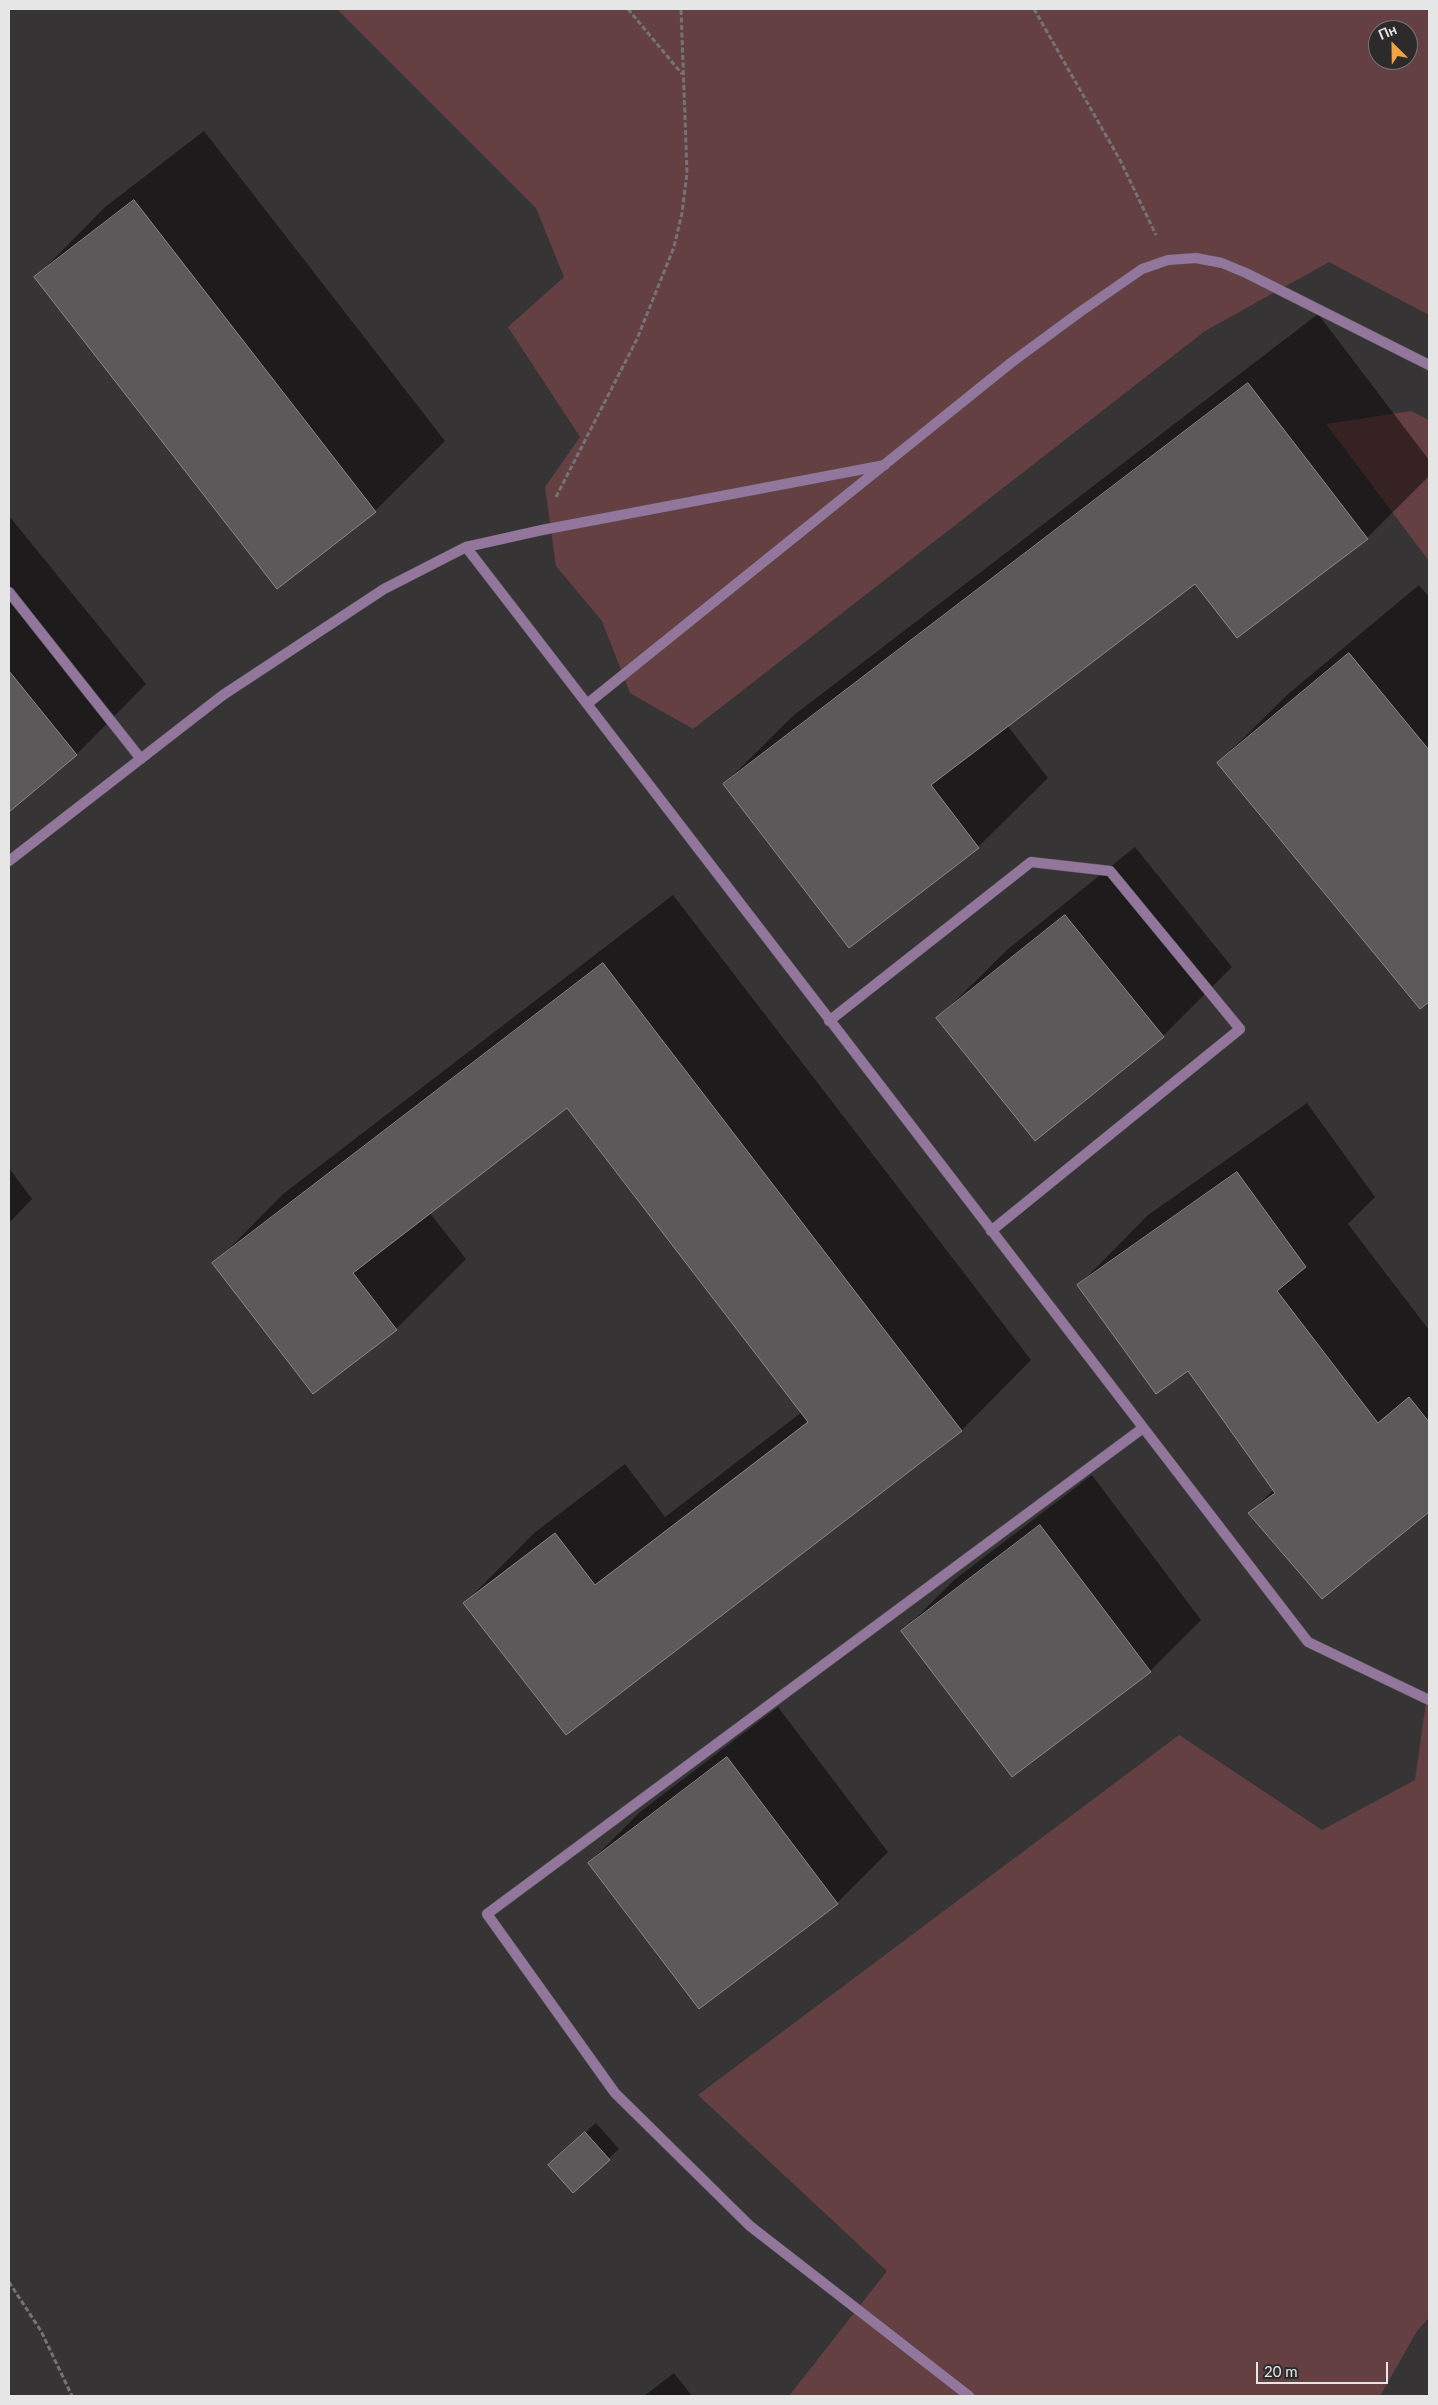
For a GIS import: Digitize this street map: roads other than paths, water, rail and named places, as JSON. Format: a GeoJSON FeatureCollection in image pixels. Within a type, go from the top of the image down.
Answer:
{"type":"FeatureCollection","features":[{"type":"Feature","properties":{"kind":"lane"},"geometry":{"type":"LineString","coordinates":[[586,704],[888,464],[1012,362],[1142,269],[1168,260],[1196,258],[1222,263],[1246,273],[1429,365]]}},
{"type":"Feature","properties":{"kind":"lane"},"geometry":{"type":"LineString","coordinates":[[9,861],[223,695],[384,589],[466,547],[542,530],[888,464]]}},
{"type":"Feature","properties":{"kind":"lane"},"geometry":{"type":"LineString","coordinates":[[466,547],[1308,1642],[1429,1700]]}},
{"type":"Feature","properties":{"kind":"lane"},"geometry":{"type":"LineString","coordinates":[[9,592],[140,759]]}},
{"type":"Feature","properties":{"kind":"lane"},"geometry":{"type":"LineString","coordinates":[[829,1021],[1031,862],[1110,871],[1240,1030],[991,1231]]}},
{"type":"Feature","properties":{"kind":"lane"},"geometry":{"type":"LineString","coordinates":[[969,2396],[750,2226],[615,2093],[487,1914],[1143,1428]]}}]}
